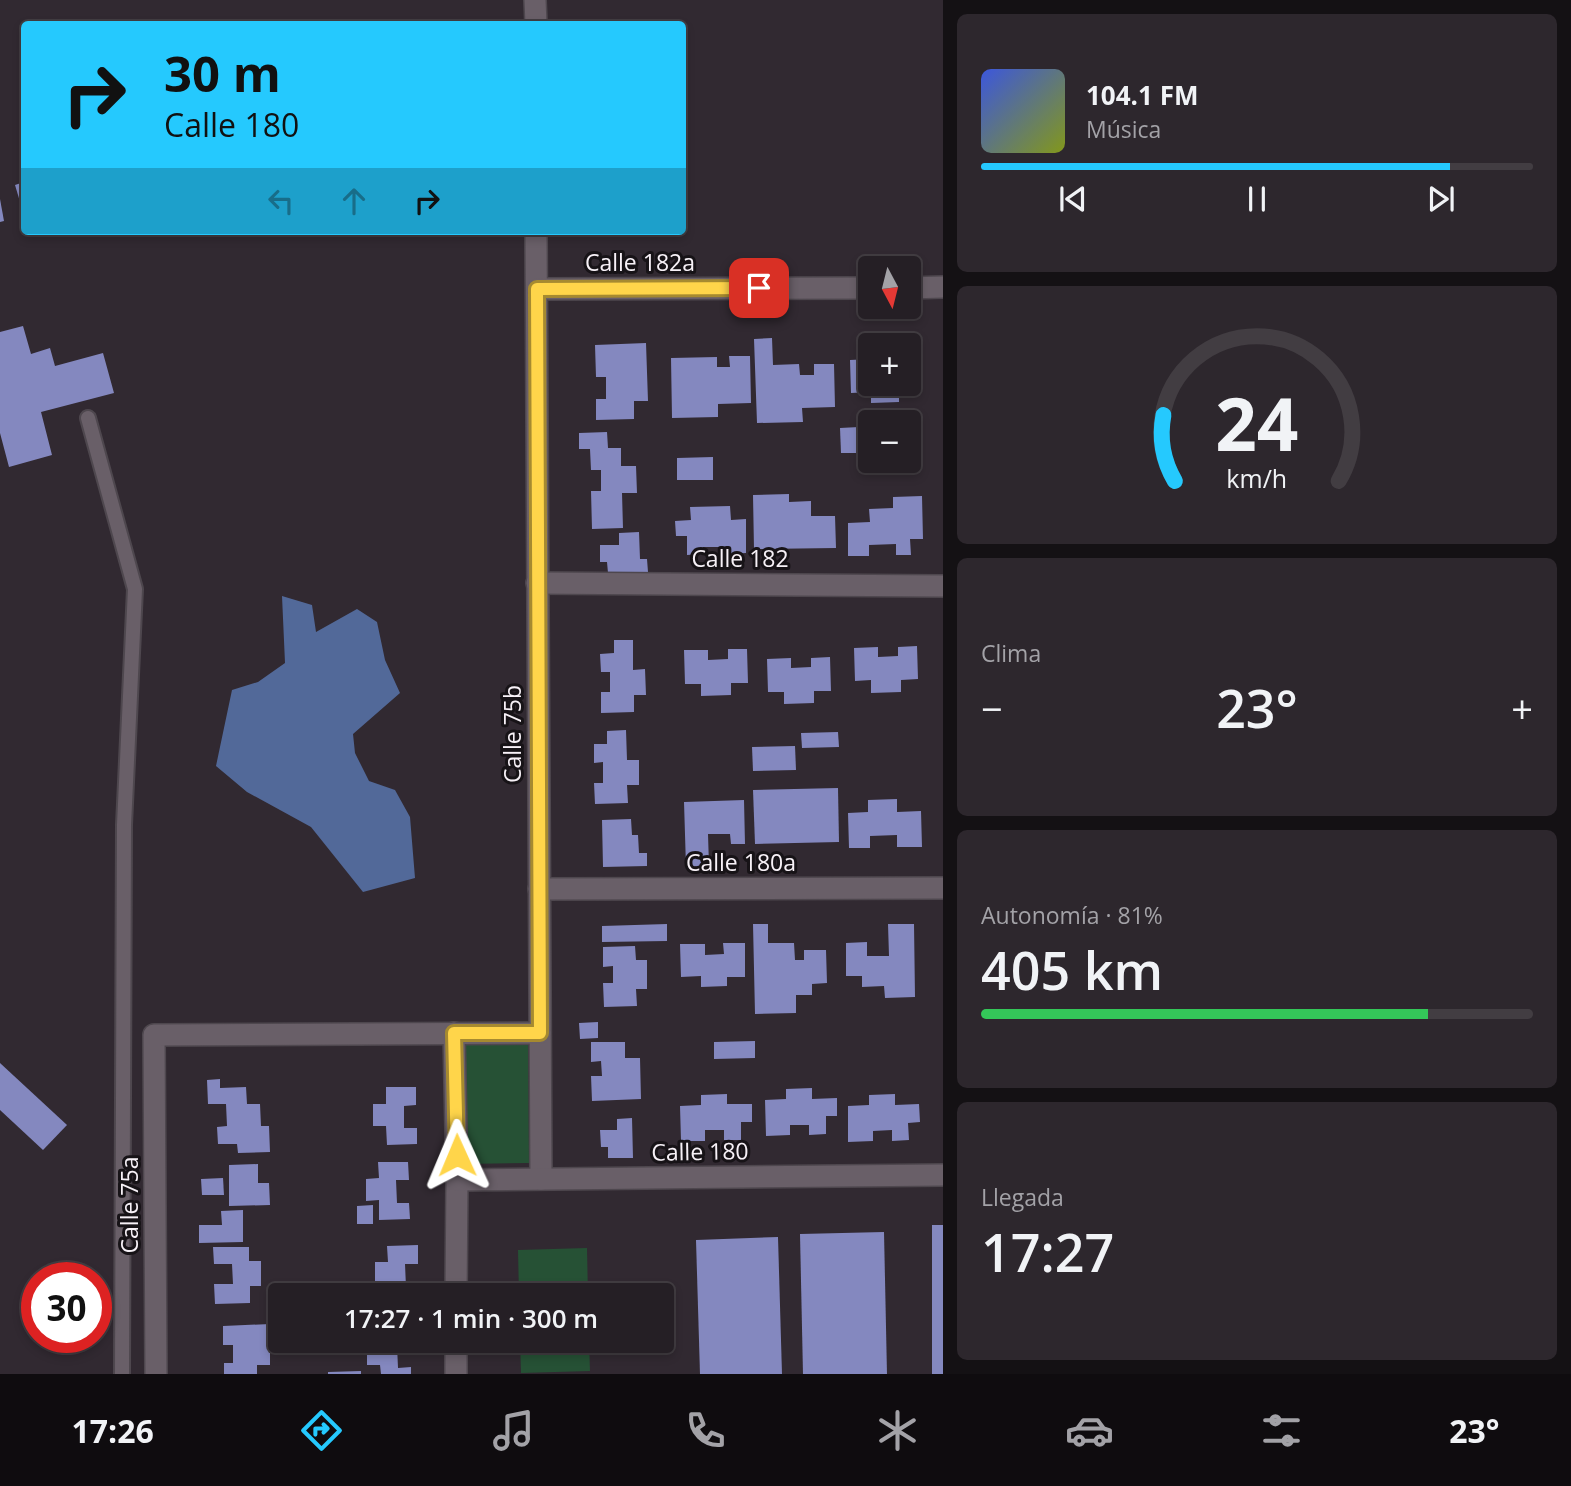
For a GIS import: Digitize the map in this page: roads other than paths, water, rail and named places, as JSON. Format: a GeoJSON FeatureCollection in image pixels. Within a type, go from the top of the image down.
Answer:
{"type":"FeatureCollection","features":[{"type":"Feature","properties":{"kind":"street"},"geometry":{"type":"LineString","coordinates":[[536,0],[536,21]]}},
{"type":"Feature","properties":{"kind":"street","name":"Calle 75b"},"geometry":{"type":"LineString","coordinates":[[536,235],[541,1179]]}},
{"type":"Feature","properties":{"kind":"street","name":"Calle 182a"},"geometry":{"type":"LineString","coordinates":[[537,289],[858,288]]}},
{"type":"Feature","properties":{"kind":"street"},"geometry":{"type":"LineString","coordinates":[[921,288],[943,288]]}},
{"type":"Feature","properties":{"kind":"street","name":"Calle 182"},"geometry":{"type":"LineString","coordinates":[[537,583],[943,586]]}},
{"type":"Feature","properties":{"kind":"street","name":"Calle 180a"},"geometry":{"type":"LineString","coordinates":[[539,889],[943,888]]}},
{"type":"Feature","properties":{"kind":"street"},"geometry":{"type":"LineString","coordinates":[[456,1283],[454,1033],[540,1033]]}},
{"type":"Feature","properties":{"kind":"street","name":"Calle 75a"},"geometry":{"type":"LineString","coordinates":[[156,1374],[154,1035],[454,1033]]}},
{"type":"Feature","properties":{"kind":"street","name":"Calle 180"},"geometry":{"type":"LineString","coordinates":[[457,1180],[943,1175]]}},
{"type":"Feature","properties":{"kind":"street"},"geometry":{"type":"LineString","coordinates":[[456,1353],[456,1374]]}},
{"type":"Feature","properties":{"kind":"lane"},"geometry":{"type":"LineString","coordinates":[[88,418],[135,589],[124,825],[122,1374]]}},
{"type":"Feature","properties":{"kind":"water"},"geometry":{"type":"Polygon","coordinates":[[[282,596],[312,605],[316,632],[357,609],[377,622],[385,660],[400,693],[353,734],[355,753],[369,781],[395,790],[410,817],[415,878],[363,892],[311,827],[247,792],[216,766],[232,690],[258,682],[285,663],[282,596]]]}}]}
